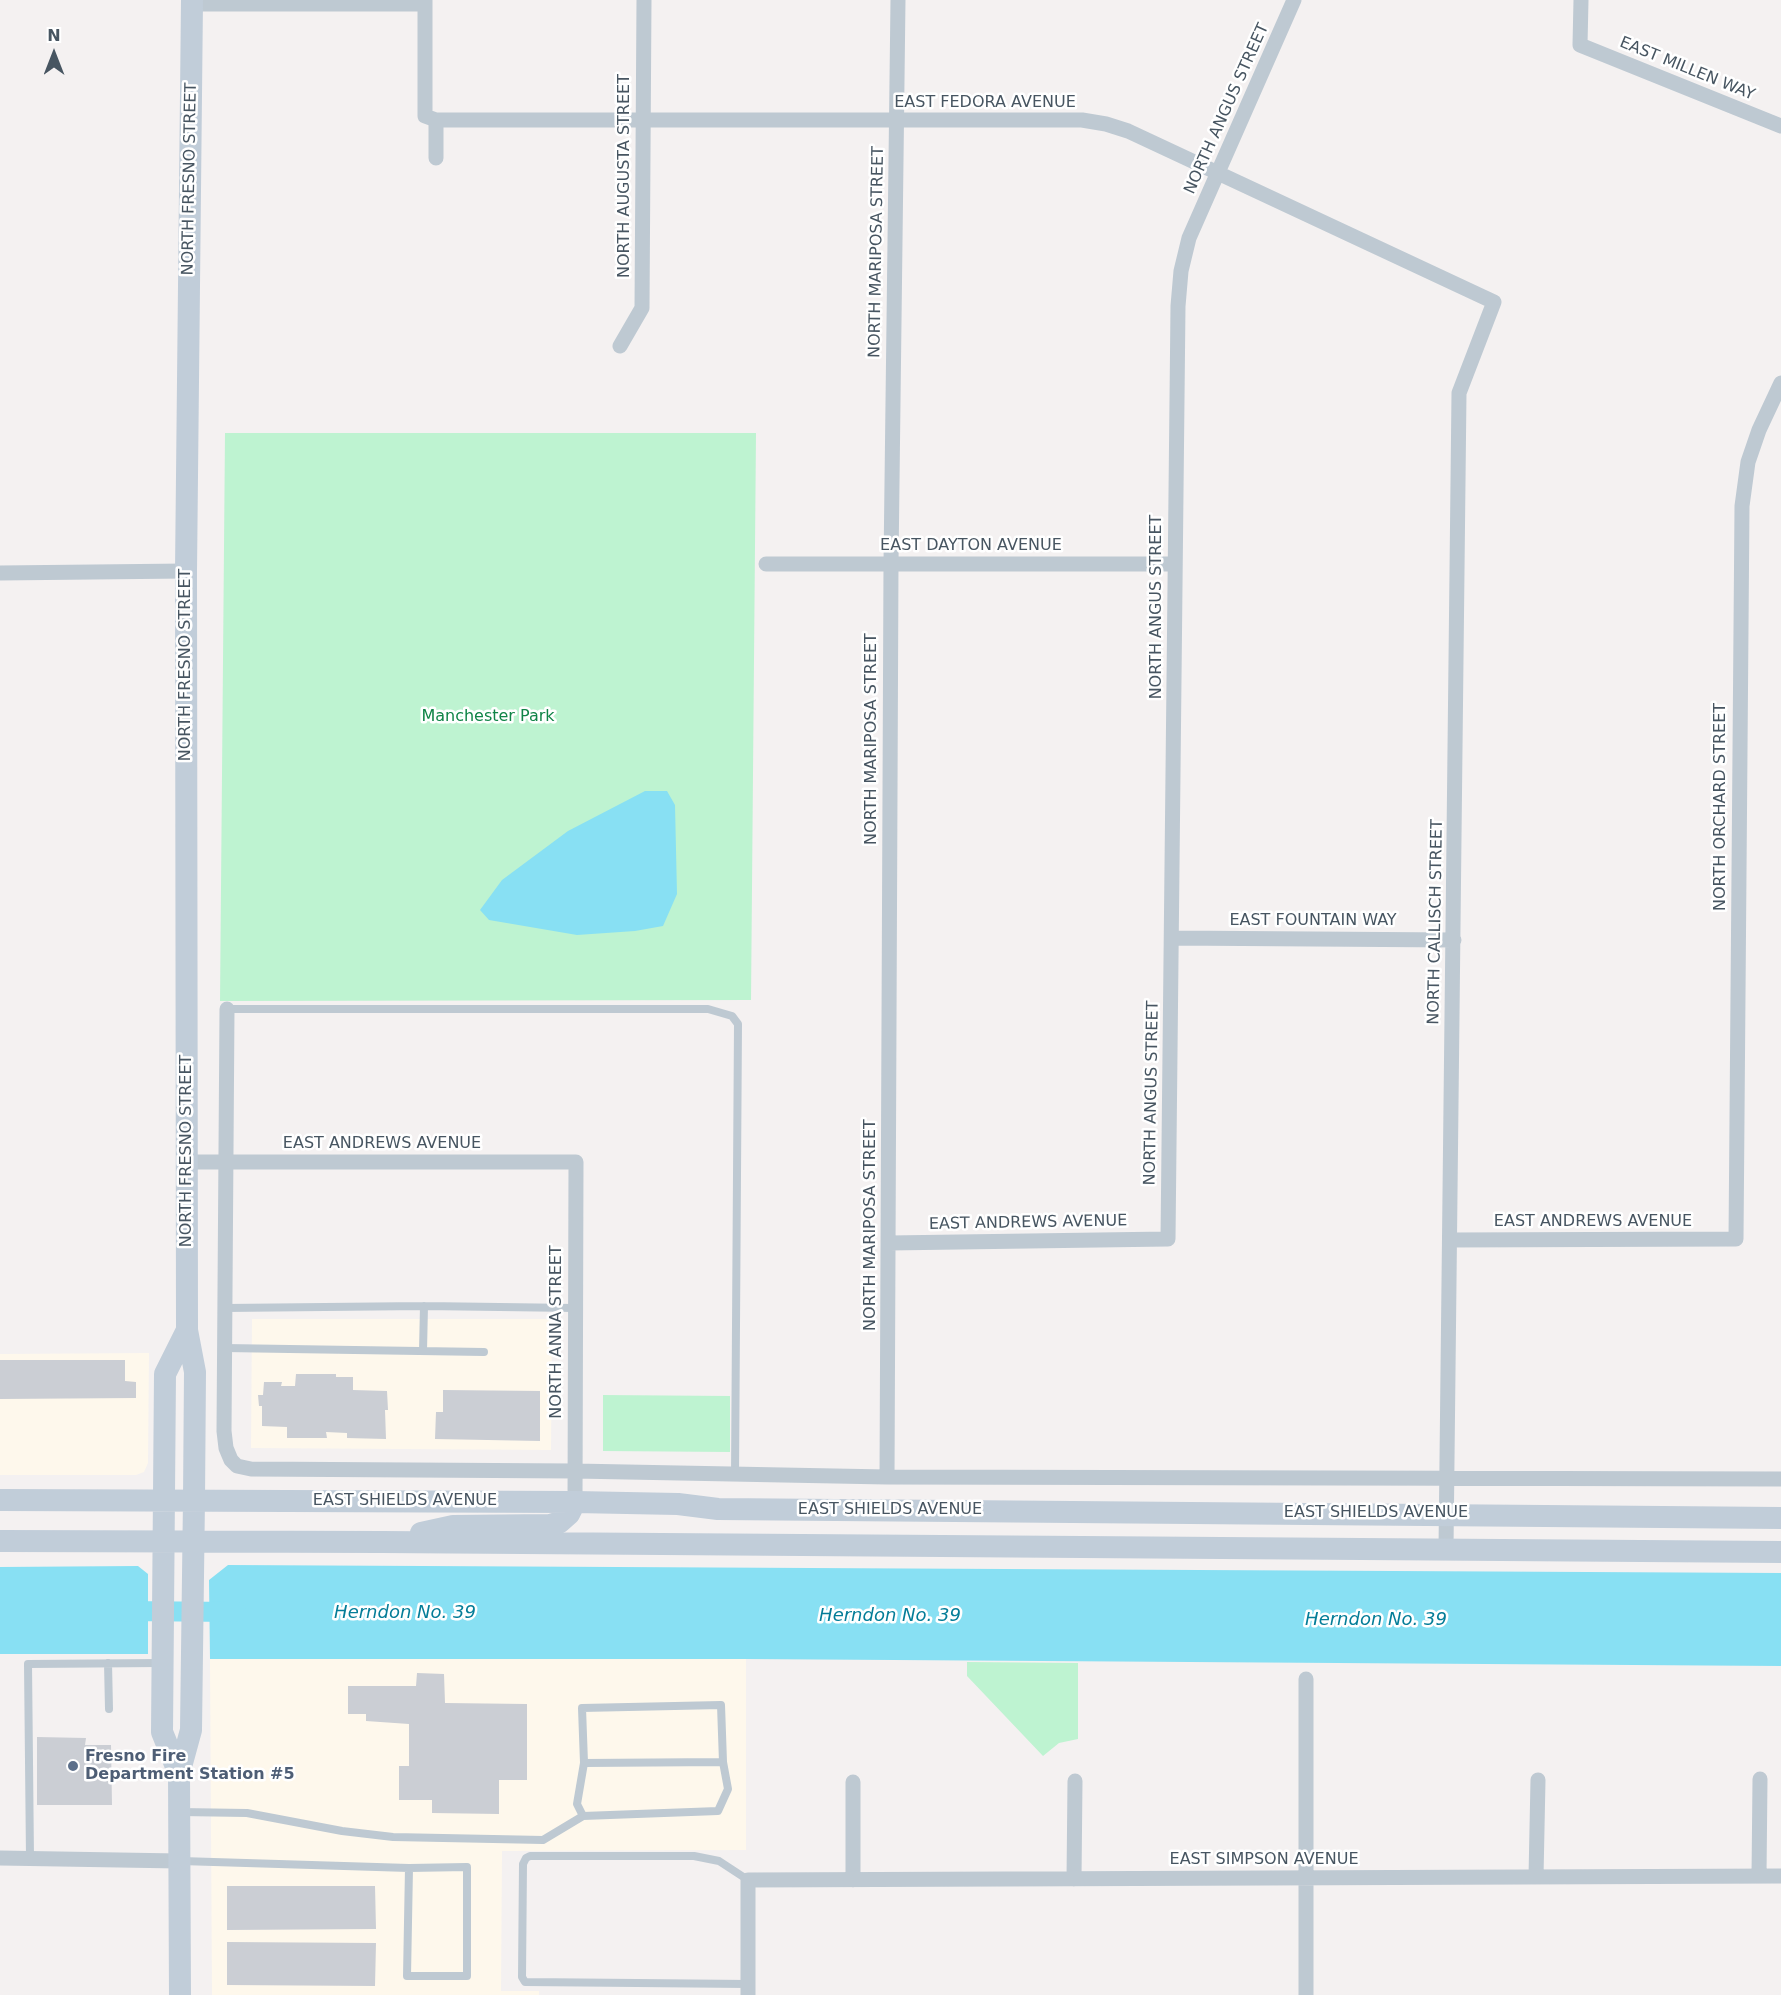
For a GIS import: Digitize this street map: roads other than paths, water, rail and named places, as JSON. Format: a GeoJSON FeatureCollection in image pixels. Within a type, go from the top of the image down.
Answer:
{"type":"FeatureCollection","features":[{"type":"Feature","properties":{"kind":"main road","name":"NORTH FRESNO STREET"},"geometry":{"type":"LineString","coordinates":[[180,1995],[179,1774],[191,1730],[195,1372],[187,1330],[186,572],[192,2]]}},
{"type":"Feature","properties":{"kind":"main road","name":"NORTH FRESNO STREET"},"geometry":{"type":"LineString","coordinates":[[179,1774],[162,1732],[165,1374],[187,1330]]}},
{"type":"Feature","properties":{"kind":"main road","name":"EAST SHIELDS AVENUE"},"geometry":{"type":"LineString","coordinates":[[0,1500],[575,1502],[678,1504],[718,1509],[1781,1518]]}},
{"type":"Feature","properties":{"kind":"main road"},"geometry":{"type":"LineString","coordinates":[[382,1542],[453,1526],[550,1525],[560,1522],[569,1514],[575,1502]]}},
{"type":"Feature","properties":{"kind":"main road","name":"EAST SHIELDS AVENUE"},"geometry":{"type":"LineString","coordinates":[[0,1541],[163,1540],[1781,1552]]}},
{"type":"Feature","properties":{"kind":"street","name":"NORTH AUGUSTA STREET"},"geometry":{"type":"LineString","coordinates":[[620,346],[642,308],[644,0]]}},
{"type":"Feature","properties":{"kind":"street","name":"NORTH MARIPOSA STREET"},"geometry":{"type":"LineString","coordinates":[[887,1478],[891,563],[898,0]]}},
{"type":"Feature","properties":{"kind":"street","name":"NORTH ANGUS STREET"},"geometry":{"type":"LineString","coordinates":[[1168,1239],[1178,306],[1181,271],[1189,238],[1294,0]]}},
{"type":"Feature","properties":{"kind":"street","name":"EAST MILLEN WAY"},"geometry":{"type":"LineString","coordinates":[[1581,0],[1580,45],[1781,126]]}},
{"type":"Feature","properties":{"kind":"street"},"geometry":{"type":"LineString","coordinates":[[192,2],[425,2],[425,116],[436,120],[436,158]]}},
{"type":"Feature","properties":{"kind":"street","name":"EAST FEDORA AVENUE"},"geometry":{"type":"LineString","coordinates":[[436,120],[1082,120],[1106,124],[1128,131],[1494,302]]}},
{"type":"Feature","properties":{"kind":"street","name":"NORTH CALLISCH STREET"},"geometry":{"type":"LineString","coordinates":[[1446,1548],[1459,393],[1494,302]]}},
{"type":"Feature","properties":{"kind":"street","name":"NORTH ORCHARD STREET"},"geometry":{"type":"LineString","coordinates":[[1736,1239],[1742,506],[1748,462],[1759,430],[1781,383]]}},
{"type":"Feature","properties":{"kind":"street","name":"EAST DAYTON AVENUE"},"geometry":{"type":"LineString","coordinates":[[766,564],[1175,564]]}},
{"type":"Feature","properties":{"kind":"street"},"geometry":{"type":"LineString","coordinates":[[0,573],[186,572]]}},
{"type":"Feature","properties":{"kind":"street","name":"EAST FOUNTAIN WAY"},"geometry":{"type":"LineString","coordinates":[[1172,938],[1454,940]]}},
{"type":"Feature","properties":{"kind":"street"},"geometry":{"type":"LineString","coordinates":[[227,1009],[226,1448],[231,1460],[237,1466],[251,1469],[575,1471],[887,1478],[1781,1479]]}},
{"type":"Feature","properties":{"kind":"street","name":"EAST ANDREWS AVENUE"},"geometry":{"type":"LineString","coordinates":[[188,1162],[576,1162]]}},
{"type":"Feature","properties":{"kind":"street","name":"NORTH ANNA STREET"},"geometry":{"type":"LineString","coordinates":[[575,1502],[576,1162]]}},
{"type":"Feature","properties":{"kind":"street","name":"EAST ANDREWS AVENUE"},"geometry":{"type":"LineString","coordinates":[[889,1243],[1168,1239]]}},
{"type":"Feature","properties":{"kind":"street","name":"EAST ANDREWS AVENUE"},"geometry":{"type":"LineString","coordinates":[[1450,1240],[1736,1239]]}},
{"type":"Feature","properties":{"kind":"street"},"geometry":{"type":"LineString","coordinates":[[1306,1679],[1306,1995]]}},
{"type":"Feature","properties":{"kind":"street"},"geometry":{"type":"LineString","coordinates":[[1759,1876],[1760,1779]]}},
{"type":"Feature","properties":{"kind":"street"},"geometry":{"type":"LineString","coordinates":[[1536,1877],[1538,1780]]}},
{"type":"Feature","properties":{"kind":"street"},"geometry":{"type":"LineString","coordinates":[[1074,1879],[1075,1781]]}},
{"type":"Feature","properties":{"kind":"street"},"geometry":{"type":"LineString","coordinates":[[853,1782],[853,1880]]}},
{"type":"Feature","properties":{"kind":"street"},"geometry":{"type":"LineString","coordinates":[[0,1858],[179,1862]]}},
{"type":"Feature","properties":{"kind":"street","name":"EAST SIMPSON AVENUE"},"geometry":{"type":"LineString","coordinates":[[748,1880],[1781,1876]]}},
{"type":"Feature","properties":{"kind":"street"},"geometry":{"type":"LineString","coordinates":[[748,1880],[748,1990]]}},
{"type":"Feature","properties":{"kind":"lane"},"geometry":{"type":"LineString","coordinates":[[227,1009],[708,1009],[732,1016],[738,1024],[735,1475]]}},
{"type":"Feature","properties":{"kind":"lane"},"geometry":{"type":"LineString","coordinates":[[225,1308],[424,1306],[575,1308]]}},
{"type":"Feature","properties":{"kind":"lane"},"geometry":{"type":"LineString","coordinates":[[423,1352],[424,1306]]}},
{"type":"Feature","properties":{"kind":"lane"},"geometry":{"type":"LineString","coordinates":[[225,1348],[484,1352]]}},
{"type":"Feature","properties":{"kind":"lane"},"geometry":{"type":"LineString","coordinates":[[108,1663],[109,1709]]}},
{"type":"Feature","properties":{"kind":"lane"},"geometry":{"type":"LineString","coordinates":[[30,1858],[28,1664],[162,1663]]}},
{"type":"Feature","properties":{"kind":"lane"},"geometry":{"type":"LineString","coordinates":[[179,1812],[247,1813],[342,1831],[393,1837],[543,1840],[583,1816],[718,1811],[728,1789],[723,1762],[721,1705],[582,1708],[584,1763],[577,1804],[583,1816]]}},
{"type":"Feature","properties":{"kind":"lane"},"geometry":{"type":"LineString","coordinates":[[584,1763],[723,1762]]}},
{"type":"Feature","properties":{"kind":"lane"},"geometry":{"type":"LineString","coordinates":[[748,1880],[719,1861],[694,1856],[530,1856],[523,1864],[522,1977],[525,1982],[534,1983],[748,1990]]}},
{"type":"Feature","properties":{"kind":"lane"},"geometry":{"type":"LineString","coordinates":[[179,1862],[409,1868],[467,1867],[467,1976],[407,1976],[409,1868]]}},
{"type":"Feature","properties":{"kind":"water"},"geometry":{"type":"Polygon","coordinates":[[[645,791],[667,791],[675,805],[677,894],[663,926],[635,931],[577,935],[489,920],[480,910],[502,880],[568,831],[645,791]]]}},
{"type":"Feature","properties":{"kind":"water"},"geometry":{"type":"Polygon","coordinates":[[[228,1565],[1781,1573],[1781,1666],[746,1659],[210,1659],[209,1580],[228,1565]]]}},
{"type":"Feature","properties":{"kind":"water"},"geometry":{"type":"Polygon","coordinates":[[[138,1566],[148,1574],[148,1654],[0,1654],[0,1567],[138,1566]]]}},
{"type":"Feature","properties":{"kind":"waterway","name":"Herndon No. 39"},"geometry":{"type":"LineString","coordinates":[[122,1611],[236,1612]]}},
{"type":"Feature","properties":{"kind":"place","name":"Fresno Fire Department Station #5"},"geometry":{"type":"Point","coordinates":[73,1766]}},
{"type":"Feature","properties":{"kind":"park label","name":"Manchester Park"},"geometry":{"type":"Point","coordinates":[488,717]}}]}
